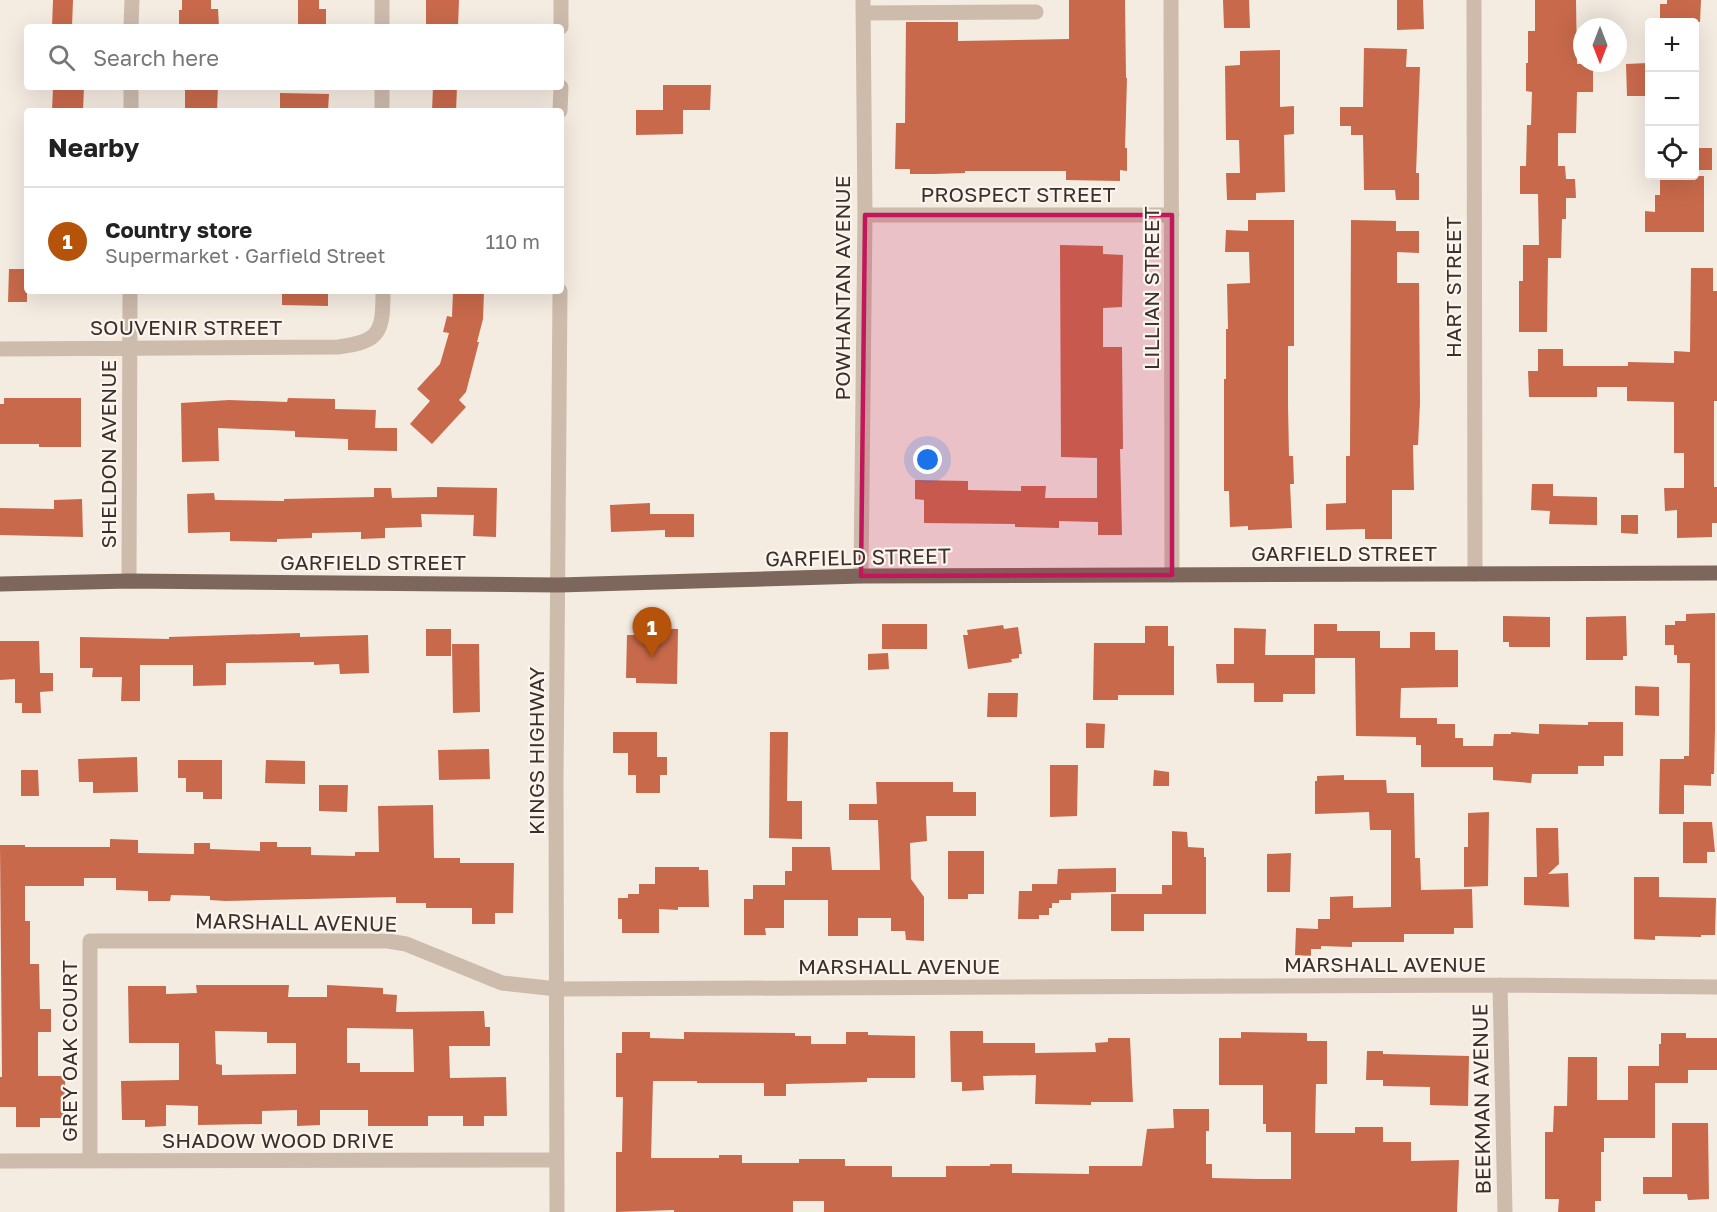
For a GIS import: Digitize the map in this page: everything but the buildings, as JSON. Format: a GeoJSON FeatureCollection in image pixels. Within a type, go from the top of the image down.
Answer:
{"type":"FeatureCollection","features":[{"type":"Feature","properties":{"kind":"main road","name":"GARFIELD STREET"},"geometry":{"type":"LineString","coordinates":[[0,584],[129,582],[559,585],[861,576],[1717,573]]}},
{"type":"Feature","properties":{"kind":"street"},"geometry":{"type":"LineString","coordinates":[[131,24],[132,0]]}},
{"type":"Feature","properties":{"kind":"street"},"geometry":{"type":"LineString","coordinates":[[382,0],[382,24]]}},
{"type":"Feature","properties":{"kind":"street"},"geometry":{"type":"LineString","coordinates":[[561,0],[561,24]]}},
{"type":"Feature","properties":{"kind":"street","name":"LILLIAN STREET"},"geometry":{"type":"LineString","coordinates":[[1172,0],[1172,575]]}},
{"type":"Feature","properties":{"kind":"street","name":"HART STREET"},"geometry":{"type":"LineString","coordinates":[[1474,0],[1475,573]]}},
{"type":"Feature","properties":{"kind":"street"},"geometry":{"type":"LineString","coordinates":[[863,7],[1036,12]]}},
{"type":"Feature","properties":{"kind":"street","name":"POWHANTAN AVENUE"},"geometry":{"type":"LineString","coordinates":[[861,576],[865,215],[863,7]]}},
{"type":"Feature","properties":{"kind":"street"},"geometry":{"type":"LineString","coordinates":[[131,90],[131,108]]}},
{"type":"Feature","properties":{"kind":"street"},"geometry":{"type":"LineString","coordinates":[[382,90],[382,108]]}},
{"type":"Feature","properties":{"kind":"street"},"geometry":{"type":"LineString","coordinates":[[560,108],[561,90]]}},
{"type":"Feature","properties":{"kind":"street","name":"PROSPECT STREET"},"geometry":{"type":"LineString","coordinates":[[865,215],[1172,215]]}},
{"type":"Feature","properties":{"kind":"street","name":"SHELDON AVENUE"},"geometry":{"type":"LineString","coordinates":[[129,582],[130,294]]}},
{"type":"Feature","properties":{"kind":"street","name":"SOUVENIR STREET"},"geometry":{"type":"LineString","coordinates":[[0,349],[357,345],[371,339],[380,329],[383,294]]}},
{"type":"Feature","properties":{"kind":"street","name":"KINGS HIGHWAY"},"geometry":{"type":"LineString","coordinates":[[557,1212],[560,294]]}},
{"type":"Feature","properties":{"kind":"street","name":"MARSHALL AVENUE"},"geometry":{"type":"LineString","coordinates":[[90,941],[388,941],[406,944],[502,983],[557,989],[1500,985],[1717,987]]}},
{"type":"Feature","properties":{"kind":"street","name":"GREY OAK COURT"},"geometry":{"type":"LineString","coordinates":[[90,941],[90,1161]]}},
{"type":"Feature","properties":{"kind":"street","name":"BEEKMAN AVENUE"},"geometry":{"type":"LineString","coordinates":[[1500,985],[1505,1212]]}},
{"type":"Feature","properties":{"kind":"street","name":"SHADOW WOOD DRIVE"},"geometry":{"type":"LineString","coordinates":[[0,1161],[557,1160]]}},
{"type":"Feature","properties":{"kind":"highlighted area"},"geometry":{"type":"Polygon","coordinates":[[[865,215],[1172,215],[1172,575],[861,576],[865,215]]]}},
{"type":"Feature","properties":{"kind":"place","name":"Country store"},"geometry":{"type":"Point","coordinates":[652,657]}}]}
